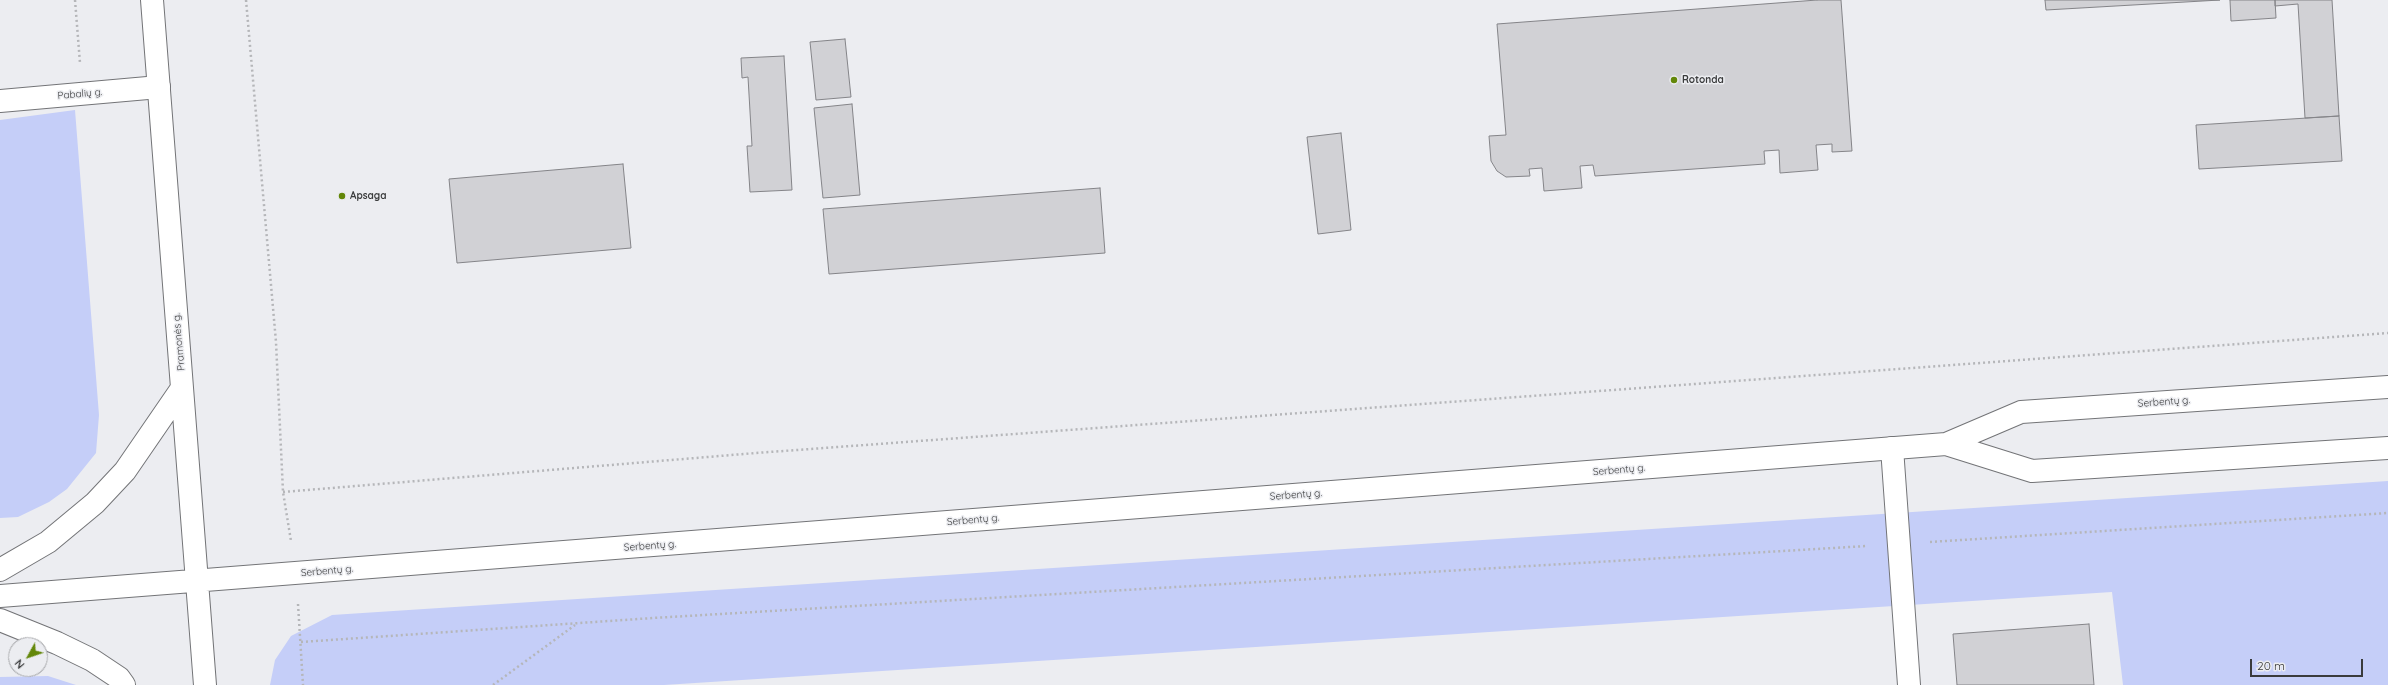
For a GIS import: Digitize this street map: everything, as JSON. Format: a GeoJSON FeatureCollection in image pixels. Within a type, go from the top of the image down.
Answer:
{"type":"FeatureCollection","features":[{"type":"Feature","properties":{"kind":"main road","name":"Pramonės g."},"geometry":{"type":"LineString","coordinates":[[152,0],[205,685]]}},
{"type":"Feature","properties":{"kind":"main road","name":"Pabalių g."},"geometry":{"type":"LineString","coordinates":[[0,100],[159,87]]}},
{"type":"Feature","properties":{"kind":"main road","name":"Serbentų g."},"geometry":{"type":"LineString","coordinates":[[0,596],[1946,444],[2022,412],[2388,387]]}},
{"type":"Feature","properties":{"kind":"main road"},"geometry":{"type":"LineString","coordinates":[[0,570],[48,542],[95,503],[125,471],[182,388]]}},
{"type":"Feature","properties":{"kind":"main road","name":"Serbentų g."},"geometry":{"type":"LineString","coordinates":[[1946,444],[2032,471],[2388,448]]}},
{"type":"Feature","properties":{"kind":"main road"},"geometry":{"type":"LineString","coordinates":[[1892,448],[1909,685]]}},
{"type":"Feature","properties":{"kind":"main road"},"geometry":{"type":"LineString","coordinates":[[0,620],[57,643],[92,660],[119,678],[124,685]]}},
{"type":"Feature","properties":{"kind":"path"},"geometry":{"type":"LineString","coordinates":[[75,0],[82,94]]}},
{"type":"Feature","properties":{"kind":"path"},"geometry":{"type":"LineString","coordinates":[[246,0],[276,342],[283,492],[296,573],[303,685]]}},
{"type":"Feature","properties":{"kind":"path"},"geometry":{"type":"LineString","coordinates":[[283,492],[764,453],[2388,333]]}},
{"type":"Feature","properties":{"kind":"path"},"geometry":{"type":"LineString","coordinates":[[301,642],[575,625],[669,617],[1898,544],[2388,513]]}},
{"type":"Feature","properties":{"kind":"path"},"geometry":{"type":"LineString","coordinates":[[493,685],[575,625]]}},
{"type":"Feature","properties":{"kind":"shaded area"},"geometry":{"type":"Polygon","coordinates":[[[75,110],[99,415],[96,453],[67,489],[49,502],[18,517],[0,518],[0,120],[75,110]]]}},
{"type":"Feature","properties":{"kind":"shaded area"},"geometry":{"type":"Polygon","coordinates":[[[2388,481],[2388,685],[2123,685],[2112,592],[664,685],[270,685],[275,660],[291,636],[332,615],[2388,481]]]}},
{"type":"Feature","properties":{"kind":"shaded area"},"geometry":{"type":"Polygon","coordinates":[[[48,676],[76,685],[0,685],[0,677],[48,676]]]}},
{"type":"Feature","properties":{"kind":"building","name":"Rotonda"},"geometry":{"type":"Polygon","coordinates":[[[1817,0],[1841,0],[1852,151],[1832,152],[1832,144],[1816,145],[1818,170],[1780,173],[1779,150],[1764,151],[1765,164],[1595,176],[1593,165],[1580,166],[1582,188],[1544,191],[1542,168],[1529,169],[1530,176],[1506,177],[1497,171],[1491,161],[1489,136],[1506,135],[1497,24],[1817,0]]]}},
{"type":"Feature","properties":{"kind":"building"},"geometry":{"type":"Polygon","coordinates":[[[2045,0],[2220,0],[2046,10],[2045,0]]]}},
{"type":"Feature","properties":{"kind":"building"},"geometry":{"type":"Polygon","coordinates":[[[2230,0],[2275,0],[2276,18],[2231,21],[2230,0]]]}},
{"type":"Feature","properties":{"kind":"building"},"geometry":{"type":"Polygon","coordinates":[[[2275,0],[2332,0],[2339,116],[2305,118],[2298,4],[2275,6],[2275,0]]]}},
{"type":"Feature","properties":{"kind":"building"},"geometry":{"type":"Polygon","coordinates":[[[845,39],[851,97],[816,100],[810,42],[845,39]]]}},
{"type":"Feature","properties":{"kind":"building"},"geometry":{"type":"Polygon","coordinates":[[[784,56],[792,190],[750,192],[747,146],[752,146],[748,77],[742,78],[741,58],[784,56]]]}},
{"type":"Feature","properties":{"kind":"building"},"geometry":{"type":"Polygon","coordinates":[[[852,104],[860,195],[823,198],[814,108],[852,104]]]}},
{"type":"Feature","properties":{"kind":"building"},"geometry":{"type":"Polygon","coordinates":[[[2339,116],[2342,161],[2199,169],[2196,125],[2339,116]]]}},
{"type":"Feature","properties":{"kind":"building"},"geometry":{"type":"Polygon","coordinates":[[[1341,133],[1351,230],[1318,234],[1307,137],[1341,133]]]}},
{"type":"Feature","properties":{"kind":"building"},"geometry":{"type":"Polygon","coordinates":[[[623,164],[631,248],[457,263],[449,179],[623,164]]]}},
{"type":"Feature","properties":{"kind":"building"},"geometry":{"type":"Polygon","coordinates":[[[1100,188],[1105,253],[829,274],[823,209],[1100,188]]]}},
{"type":"Feature","properties":{"kind":"building"},"geometry":{"type":"Polygon","coordinates":[[[2089,624],[2094,685],[1957,685],[1953,634],[2089,624]]]}},
{"type":"Feature","properties":{"kind":"place","name":"Rotonda"},"geometry":{"type":"Point","coordinates":[1674,80]}},
{"type":"Feature","properties":{"kind":"place","name":"Apsaga"},"geometry":{"type":"Point","coordinates":[342,196]}}]}
